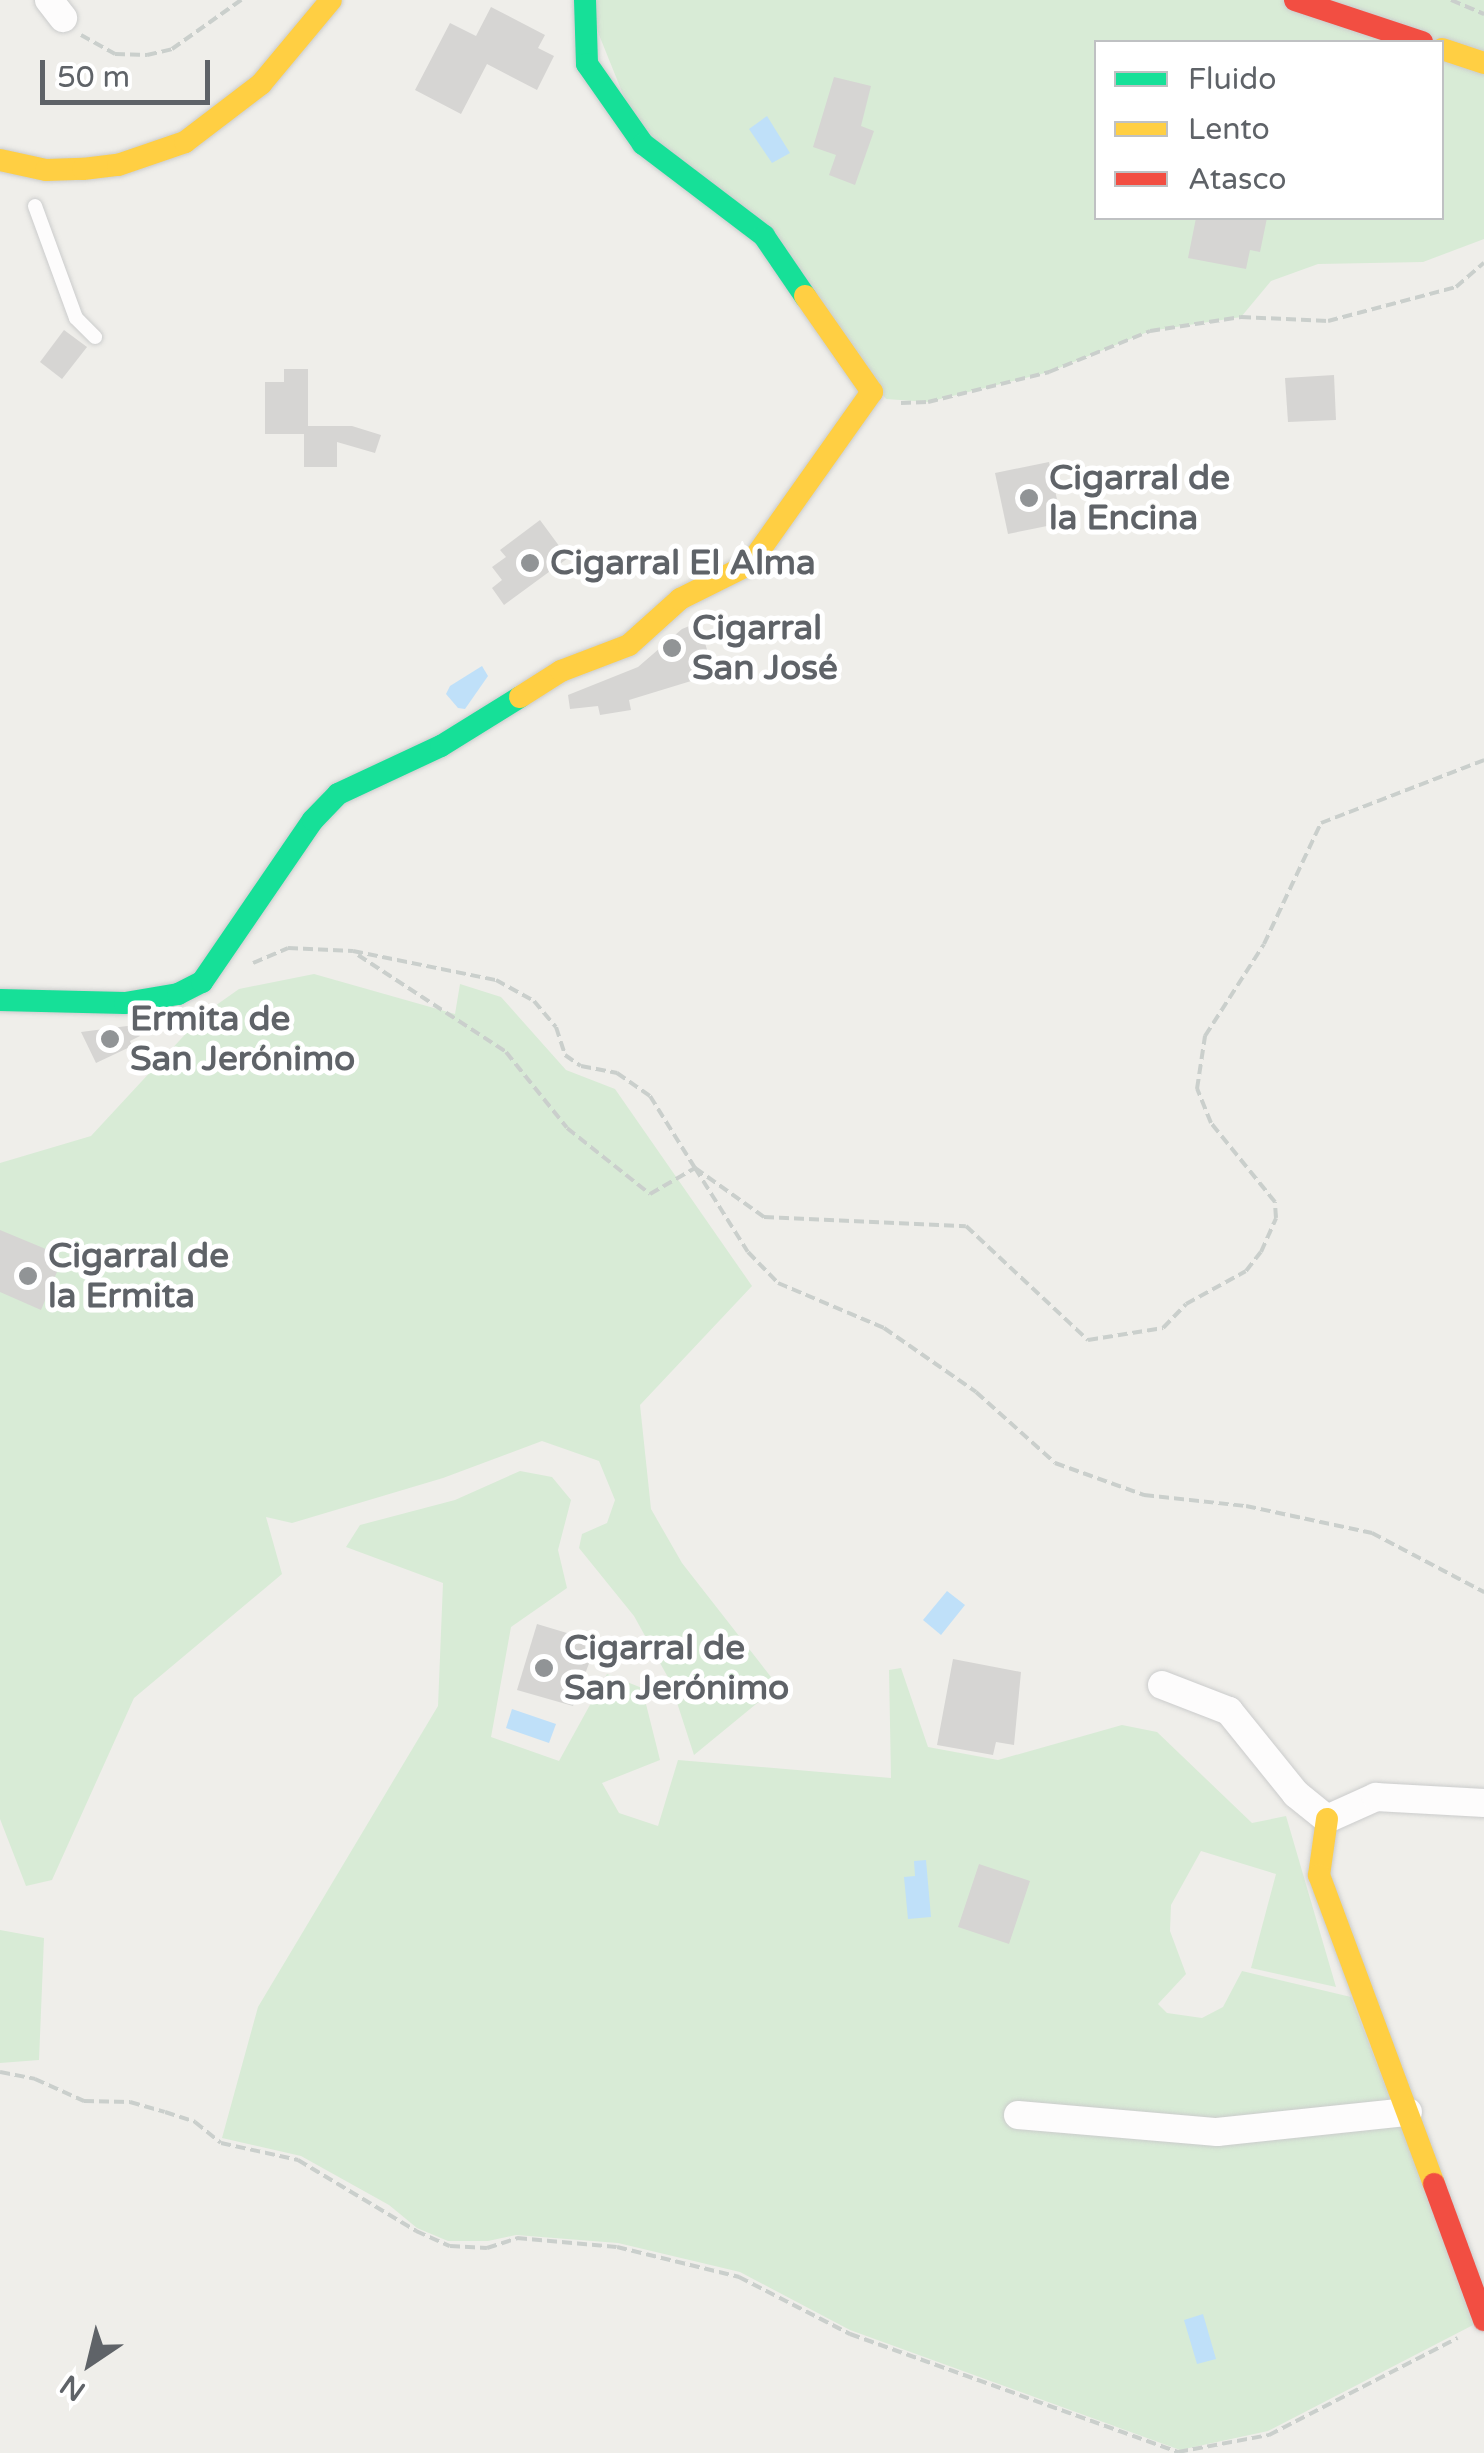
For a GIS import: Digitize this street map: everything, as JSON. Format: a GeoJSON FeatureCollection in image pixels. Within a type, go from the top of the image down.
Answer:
{"type":"FeatureCollection","features":[{"type":"Feature","properties":{"kind":"street"},"geometry":{"type":"LineString","coordinates":[[0,160],[46,170],[83,169],[118,165],[185,142],[260,84],[331,0]]}},
{"type":"Feature","properties":{"kind":"street"},"geometry":{"type":"LineString","coordinates":[[0,1000],[28,1004],[125,1003],[178,994],[202,982],[313,820],[338,794],[441,746],[560,672],[629,645],[680,600],[750,564],[872,392],[764,236],[643,144],[587,64],[585,0]]}},
{"type":"Feature","properties":{"kind":"street"},"geometry":{"type":"LineString","coordinates":[[1294,0],[1416,40]]}},
{"type":"Feature","properties":{"kind":"street"},"geometry":{"type":"LineString","coordinates":[[1444,50],[1484,63]]}},
{"type":"Feature","properties":{"kind":"street"},"geometry":{"type":"LineString","coordinates":[[1162,1685],[1229,1711],[1296,1794],[1327,1819]]}},
{"type":"Feature","properties":{"kind":"street"},"geometry":{"type":"LineString","coordinates":[[1327,1819],[1376,1797],[1484,1803]]}},
{"type":"Feature","properties":{"kind":"street"},"geometry":{"type":"LineString","coordinates":[[1327,1819],[1319,1875],[1408,2112],[1476,2326]]}},
{"type":"Feature","properties":{"kind":"street"},"geometry":{"type":"LineString","coordinates":[[1018,2116],[1217,2132],[1408,2112]]}},
{"type":"Feature","properties":{"kind":"lane"},"geometry":{"type":"LineString","coordinates":[[36,206],[76,318],[95,337]]}},
{"type":"Feature","properties":{"kind":"path"},"geometry":{"type":"LineString","coordinates":[[56,9],[88,42],[115,54],[146,55],[172,49],[241,0]]}},
{"type":"Feature","properties":{"kind":"path"},"geometry":{"type":"LineString","coordinates":[[1451,0],[1484,14]]}},
{"type":"Feature","properties":{"kind":"path"},"geometry":{"type":"LineString","coordinates":[[872,392],[902,403],[928,402],[1049,372],[1150,331],[1241,317],[1328,321],[1456,288],[1484,263]]}},
{"type":"Feature","properties":{"kind":"path"},"geometry":{"type":"LineString","coordinates":[[695,1168],[764,1217],[966,1226],[1088,1340],[1163,1328],[1186,1304],[1246,1271],[1261,1252],[1276,1218],[1275,1202],[1226,1146],[1210,1123],[1197,1090],[1206,1036],[1264,944],[1321,823],[1484,760]]}},
{"type":"Feature","properties":{"kind":"path"},"geometry":{"type":"LineString","coordinates":[[288,948],[353,951],[496,980],[534,1001],[556,1027],[565,1054],[580,1066],[617,1073],[650,1096],[748,1252],[778,1284],[884,1328],[976,1392],[1056,1463],[1144,1495],[1246,1506],[1372,1533],[1484,1592]]}},
{"type":"Feature","properties":{"kind":"path"},"geometry":{"type":"LineString","coordinates":[[353,951],[506,1052],[567,1128],[650,1194],[695,1168]]}},
{"type":"Feature","properties":{"kind":"path"},"geometry":{"type":"LineString","coordinates":[[0,2072],[34,2079],[84,2102],[130,2102],[165,2112],[194,2122],[220,2144],[298,2160],[416,2231],[450,2246],[488,2248],[517,2238],[617,2247],[739,2276],[850,2334],[1178,2452],[1269,2435],[1476,2326]]}},
{"type":"Feature","properties":{"kind":"green space"},"geometry":{"type":"Polygon","coordinates":[[[585,0],[1484,0],[1484,239],[1423,262],[1318,264],[1271,281],[1241,317],[1150,331],[1049,372],[928,402],[886,399],[764,236],[643,144],[585,0]]]}},
{"type":"Feature","properties":{"kind":"green space"},"geometry":{"type":"Polygon","coordinates":[[[314,974],[455,1014],[460,984],[501,997],[566,1070],[615,1089],[752,1286],[640,1405],[651,1509],[682,1563],[778,1686],[694,1755],[670,1681],[634,1616],[579,1548],[582,1534],[607,1523],[615,1500],[599,1461],[542,1441],[443,1478],[292,1523],[266,1517],[282,1574],[134,1698],[52,1880],[26,1886],[0,1819],[0,1163],[91,1136],[205,1013],[239,989],[314,974]]]}},
{"type":"Feature","properties":{"kind":"green space"},"geometry":{"type":"Polygon","coordinates":[[[520,1471],[552,1477],[571,1500],[558,1550],[567,1588],[511,1627],[491,1737],[559,1761],[607,1674],[642,1688],[660,1760],[602,1783],[619,1813],[658,1826],[678,1760],[891,1778],[889,1670],[901,1668],[928,1747],[998,1760],[1122,1725],[1157,1732],[1252,1823],[1286,1816],[1336,1987],[1251,1968],[1276,1874],[1201,1851],[1171,1905],[1170,1931],[1186,1974],[1158,2004],[1167,2013],[1202,2018],[1223,2007],[1242,1971],[1351,1997],[1477,2323],[1268,2431],[1180,2450],[850,2330],[740,2272],[618,2243],[516,2235],[488,2241],[448,2241],[417,2228],[389,2205],[301,2156],[222,2138],[258,2007],[438,1706],[443,1583],[346,1547],[360,1525],[455,1500],[520,1471]]]}},
{"type":"Feature","properties":{"kind":"green space"},"geometry":{"type":"Polygon","coordinates":[[[0,1930],[44,1938],[39,2060],[0,2063],[0,1930]]]}},
{"type":"Feature","properties":{"kind":"water"},"geometry":{"type":"Polygon","coordinates":[[[767,116],[790,153],[772,163],[749,129],[767,116]]]}},
{"type":"Feature","properties":{"kind":"water"},"geometry":{"type":"Polygon","coordinates":[[[482,666],[488,676],[465,709],[458,708],[446,694],[450,686],[482,666]]]}},
{"type":"Feature","properties":{"kind":"water"},"geometry":{"type":"Polygon","coordinates":[[[947,1591],[965,1605],[941,1635],[923,1620],[947,1591]]]}},
{"type":"Feature","properties":{"kind":"water"},"geometry":{"type":"Polygon","coordinates":[[[512,1709],[556,1724],[549,1743],[506,1728],[512,1709]]]}},
{"type":"Feature","properties":{"kind":"water"},"geometry":{"type":"Polygon","coordinates":[[[926,1860],[931,1917],[908,1919],[904,1877],[915,1876],[914,1861],[926,1860]]]}},
{"type":"Feature","properties":{"kind":"water"},"geometry":{"type":"Polygon","coordinates":[[[1203,2314],[1216,2359],[1197,2364],[1184,2320],[1203,2314]]]}},
{"type":"Feature","properties":{"kind":"building"},"geometry":{"type":"Polygon","coordinates":[[[491,7],[545,35],[538,48],[554,56],[537,90],[487,64],[461,114],[415,90],[450,23],[476,36],[491,7]]]}},
{"type":"Feature","properties":{"kind":"building"},"geometry":{"type":"Polygon","coordinates":[[[834,77],[871,86],[861,126],[874,131],[855,185],[829,175],[836,155],[813,147],[834,77]]]}},
{"type":"Feature","properties":{"kind":"building"},"geometry":{"type":"Polygon","coordinates":[[[1196,220],[1267,220],[1260,252],[1250,250],[1246,269],[1188,258],[1196,220]]]}},
{"type":"Feature","properties":{"kind":"building"},"geometry":{"type":"Polygon","coordinates":[[[64,330],[87,347],[62,379],[40,362],[64,330]]]}},
{"type":"Feature","properties":{"kind":"building"},"geometry":{"type":"Polygon","coordinates":[[[284,369],[308,369],[308,426],[352,426],[381,435],[375,453],[337,442],[337,467],[304,467],[304,434],[265,434],[265,382],[284,382],[284,369]]]}},
{"type":"Feature","properties":{"kind":"building"},"geometry":{"type":"Polygon","coordinates":[[[1334,375],[1336,420],[1288,422],[1285,378],[1334,375]]]}},
{"type":"Feature","properties":{"kind":"building","name":"Cigarral de la Encina"},"geometry":{"type":"Polygon","coordinates":[[[1049,462],[1062,523],[1008,534],[995,473],[1049,462]]]}},
{"type":"Feature","properties":{"kind":"building","name":"Cigarral El Alma"},"geometry":{"type":"Polygon","coordinates":[[[540,520],[568,558],[504,605],[492,588],[502,580],[492,567],[506,557],[500,550],[540,520]]]}},
{"type":"Feature","properties":{"kind":"building","name":"Cigarral San José"},"geometry":{"type":"Polygon","coordinates":[[[699,622],[714,674],[629,700],[631,710],[600,715],[598,706],[570,709],[568,695],[638,667],[682,629],[699,622]]]}},
{"type":"Feature","properties":{"kind":"building","name":"Ermita de San Jerónimo"},"geometry":{"type":"Polygon","coordinates":[[[135,1025],[140,1036],[130,1041],[132,1046],[96,1063],[81,1032],[135,1025]]]}},
{"type":"Feature","properties":{"kind":"building","name":"Cigarral de la Ermita"},"geometry":{"type":"Polygon","coordinates":[[[0,1230],[53,1252],[53,1257],[62,1260],[41,1310],[0,1292],[0,1230]]]}},
{"type":"Feature","properties":{"kind":"building","name":"Cigarral de San Jerónimo"},"geometry":{"type":"Polygon","coordinates":[[[537,1624],[597,1642],[573,1706],[517,1690],[537,1624]]]}},
{"type":"Feature","properties":{"kind":"building"},"geometry":{"type":"Polygon","coordinates":[[[953,1659],[1021,1672],[1014,1745],[996,1742],[993,1755],[937,1745],[953,1659]]]}},
{"type":"Feature","properties":{"kind":"building"},"geometry":{"type":"Polygon","coordinates":[[[979,1864],[1030,1881],[1009,1944],[958,1927],[979,1864]]]}},
{"type":"Feature","properties":{"kind":"traffic: fast"},"geometry":{"type":"LineString","coordinates":[[585,0],[587,64],[643,144],[764,236],[805,296]]}},
{"type":"Feature","properties":{"kind":"traffic: fast"},"geometry":{"type":"LineString","coordinates":[[0,1000],[125,1003],[178,994],[202,982],[313,820],[338,794],[441,746],[520,697]]}},
{"type":"Feature","properties":{"kind":"traffic: slow"},"geometry":{"type":"LineString","coordinates":[[0,160],[46,170],[83,169],[118,165],[185,142],[261,84],[331,0]]}},
{"type":"Feature","properties":{"kind":"traffic: slow"},"geometry":{"type":"LineString","coordinates":[[1444,50],[1484,63]]}},
{"type":"Feature","properties":{"kind":"traffic: slow"},"geometry":{"type":"LineString","coordinates":[[520,697],[561,671],[629,645],[680,599],[750,564],[872,392],[805,296]]}},
{"type":"Feature","properties":{"kind":"traffic: slow"},"geometry":{"type":"LineString","coordinates":[[1327,1819],[1319,1875],[1434,2184]]}},
{"type":"Feature","properties":{"kind":"traffic: jam"},"geometry":{"type":"LineString","coordinates":[[1295,0],[1416,40]]}},
{"type":"Feature","properties":{"kind":"traffic: jam"},"geometry":{"type":"LineString","coordinates":[[1434,2184],[1484,2320]]}},
{"type":"Feature","properties":{"kind":"place","name":"Cigarral de la Encina"},"geometry":{"type":"Point","coordinates":[1029,498]}},
{"type":"Feature","properties":{"kind":"place","name":"Cigarral El Alma"},"geometry":{"type":"Point","coordinates":[530,563]}},
{"type":"Feature","properties":{"kind":"place","name":"Cigarral San José"},"geometry":{"type":"Point","coordinates":[672,648]}},
{"type":"Feature","properties":{"kind":"place","name":"Ermita de San Jerónimo"},"geometry":{"type":"Point","coordinates":[110,1039]}},
{"type":"Feature","properties":{"kind":"place","name":"Cigarral de la Ermita"},"geometry":{"type":"Point","coordinates":[28,1276]}},
{"type":"Feature","properties":{"kind":"place","name":"Cigarral de San Jerónimo"},"geometry":{"type":"Point","coordinates":[544,1668]}}]}
